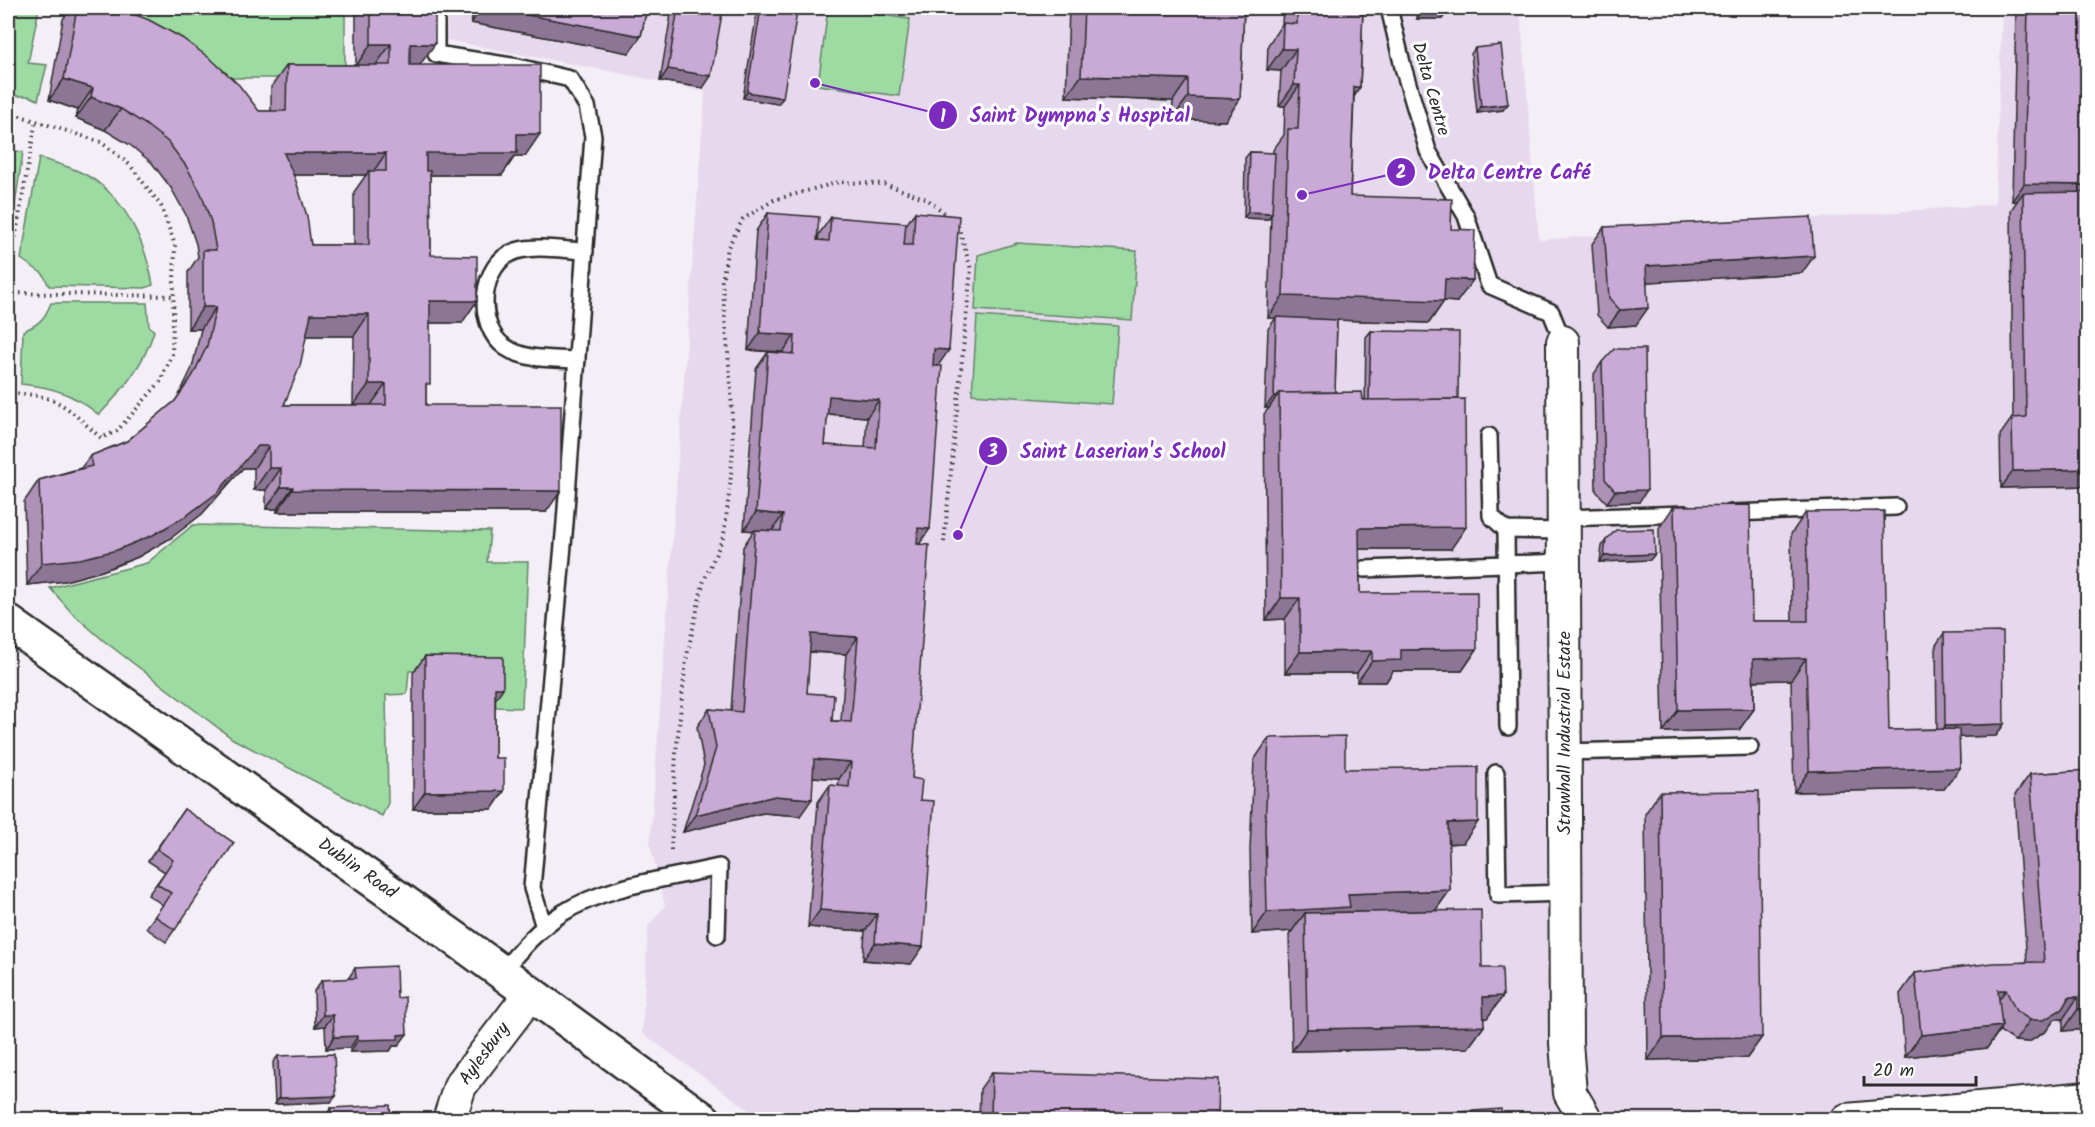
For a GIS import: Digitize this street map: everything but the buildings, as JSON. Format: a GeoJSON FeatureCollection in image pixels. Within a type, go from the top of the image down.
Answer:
{"type":"FeatureCollection","features":[{"type":"Feature","properties":{"kind":"main road","name":"Dublin Road"},"geometry":{"type":"LineString","coordinates":[[8,622],[502,972],[704,1119]]}},
{"type":"Feature","properties":{"kind":"street","name":"Strawhall Industrial Estate"},"geometry":{"type":"LineString","coordinates":[[1563,342],[1566,1043],[1570,1094],[1586,1119]]}},
{"type":"Feature","properties":{"kind":"street","name":"Aylesbury"},"geometry":{"type":"LineString","coordinates":[[449,1119],[460,1086],[531,993]]}},
{"type":"Feature","properties":{"kind":"street"},"geometry":{"type":"LineString","coordinates":[[1847,1119],[2088,1098]]}},
{"type":"Feature","properties":{"kind":"lane"},"geometry":{"type":"LineString","coordinates":[[436,8],[436,54],[518,67],[570,79],[587,106],[592,136],[565,523],[532,888],[544,927]]}},
{"type":"Feature","properties":{"kind":"lane","name":"Delta Centre"},"geometry":{"type":"LineString","coordinates":[[1389,8],[1403,67],[1428,151],[1466,216],[1490,285],[1551,312],[1563,342]]}},
{"type":"Feature","properties":{"kind":"lane"},"geometry":{"type":"LineString","coordinates":[[577,360],[527,357],[505,347],[490,332],[485,301],[492,269],[514,252],[537,248],[585,251]]}},
{"type":"Feature","properties":{"kind":"lane"},"geometry":{"type":"LineString","coordinates":[[1489,436],[1491,516],[1506,530],[1508,727]]}},
{"type":"Feature","properties":{"kind":"lane"},"geometry":{"type":"LineString","coordinates":[[1506,530],[1712,513],[1896,507]]}},
{"type":"Feature","properties":{"kind":"lane"},"geometry":{"type":"LineString","coordinates":[[1364,569],[1564,562]]}},
{"type":"Feature","properties":{"kind":"lane"},"geometry":{"type":"LineString","coordinates":[[1565,752],[1750,747]]}},
{"type":"Feature","properties":{"kind":"lane"},"geometry":{"type":"LineString","coordinates":[[1496,773],[1498,895],[1565,893]]}},
{"type":"Feature","properties":{"kind":"lane"},"geometry":{"type":"LineString","coordinates":[[502,972],[544,927],[563,913],[608,893],[719,867],[717,935]]}},
{"type":"Feature","properties":{"kind":"path"},"geometry":{"type":"LineString","coordinates":[[8,112],[101,142],[130,165],[161,206],[175,245],[172,354],[160,382],[117,431],[101,438],[67,406],[39,394],[8,393]]}},
{"type":"Feature","properties":{"kind":"path"},"geometry":{"type":"LineString","coordinates":[[8,279],[36,120]]}},
{"type":"Feature","properties":{"kind":"path"},"geometry":{"type":"LineString","coordinates":[[671,878],[676,753],[686,660],[703,583],[724,535],[731,467],[731,389],[722,281],[728,247],[743,219],[774,200],[839,182],[884,184],[927,199],[956,222],[970,269],[944,542]]}},
{"type":"Feature","properties":{"kind":"path"},"geometry":{"type":"LineString","coordinates":[[8,293],[173,296]]}},
{"type":"Feature","properties":{"kind":"path"},"geometry":{"type":"LineString","coordinates":[[8,470],[8,475]]}},
{"type":"Feature","properties":{"kind":"shaded area"},"geometry":{"type":"Polygon","coordinates":[[[448,8],[1520,8],[1539,240],[1995,204],[2002,8],[2087,8],[2087,1119],[762,1119],[642,1033],[648,926],[665,906],[650,844],[705,92],[446,40],[448,8]]]}},
{"type":"Feature","properties":{"kind":"green space"},"geometry":{"type":"Polygon","coordinates":[[[8,8],[39,8],[28,63],[47,65],[38,100],[29,96],[8,96],[8,8]]]}},
{"type":"Feature","properties":{"kind":"green space"},"geometry":{"type":"Polygon","coordinates":[[[41,8],[345,8],[345,78],[205,78],[115,20],[41,8]]]}},
{"type":"Feature","properties":{"kind":"green space"},"geometry":{"type":"Polygon","coordinates":[[[828,8],[910,19],[899,96],[818,85],[828,8]]]}},
{"type":"Feature","properties":{"kind":"green space"},"geometry":{"type":"Polygon","coordinates":[[[8,150],[23,152],[8,250],[8,150]]]}},
{"type":"Feature","properties":{"kind":"green space"},"geometry":{"type":"Polygon","coordinates":[[[39,158],[83,173],[96,181],[118,202],[141,241],[153,285],[145,288],[49,286],[43,274],[21,259],[39,158]]]}},
{"type":"Feature","properties":{"kind":"green space"},"geometry":{"type":"Polygon","coordinates":[[[1017,243],[1137,251],[1132,320],[975,310],[978,255],[1017,243]]]}},
{"type":"Feature","properties":{"kind":"green space"},"geometry":{"type":"Polygon","coordinates":[[[51,303],[147,303],[149,326],[154,331],[150,343],[132,376],[99,415],[63,393],[21,384],[23,331],[41,320],[51,303]]]}},
{"type":"Feature","properties":{"kind":"green space"},"geometry":{"type":"Polygon","coordinates":[[[977,316],[1118,326],[1112,404],[972,394],[977,316]]]}},
{"type":"Feature","properties":{"kind":"green space"},"geometry":{"type":"Polygon","coordinates":[[[193,525],[490,531],[487,562],[528,562],[522,708],[496,707],[494,671],[409,671],[407,694],[386,695],[388,803],[382,816],[233,739],[104,641],[72,613],[50,588],[147,563],[193,525]]]}},
{"type":"Feature","properties":{"kind":"place","name":"Saint Dympna's Hospital"},"geometry":{"type":"Point","coordinates":[815,83]}},
{"type":"Feature","properties":{"kind":"place","name":"Delta Centre Café"},"geometry":{"type":"Point","coordinates":[1302,195]}},
{"type":"Feature","properties":{"kind":"place","name":"Saint Laserian's School"},"geometry":{"type":"Point","coordinates":[958,535]}}]}
